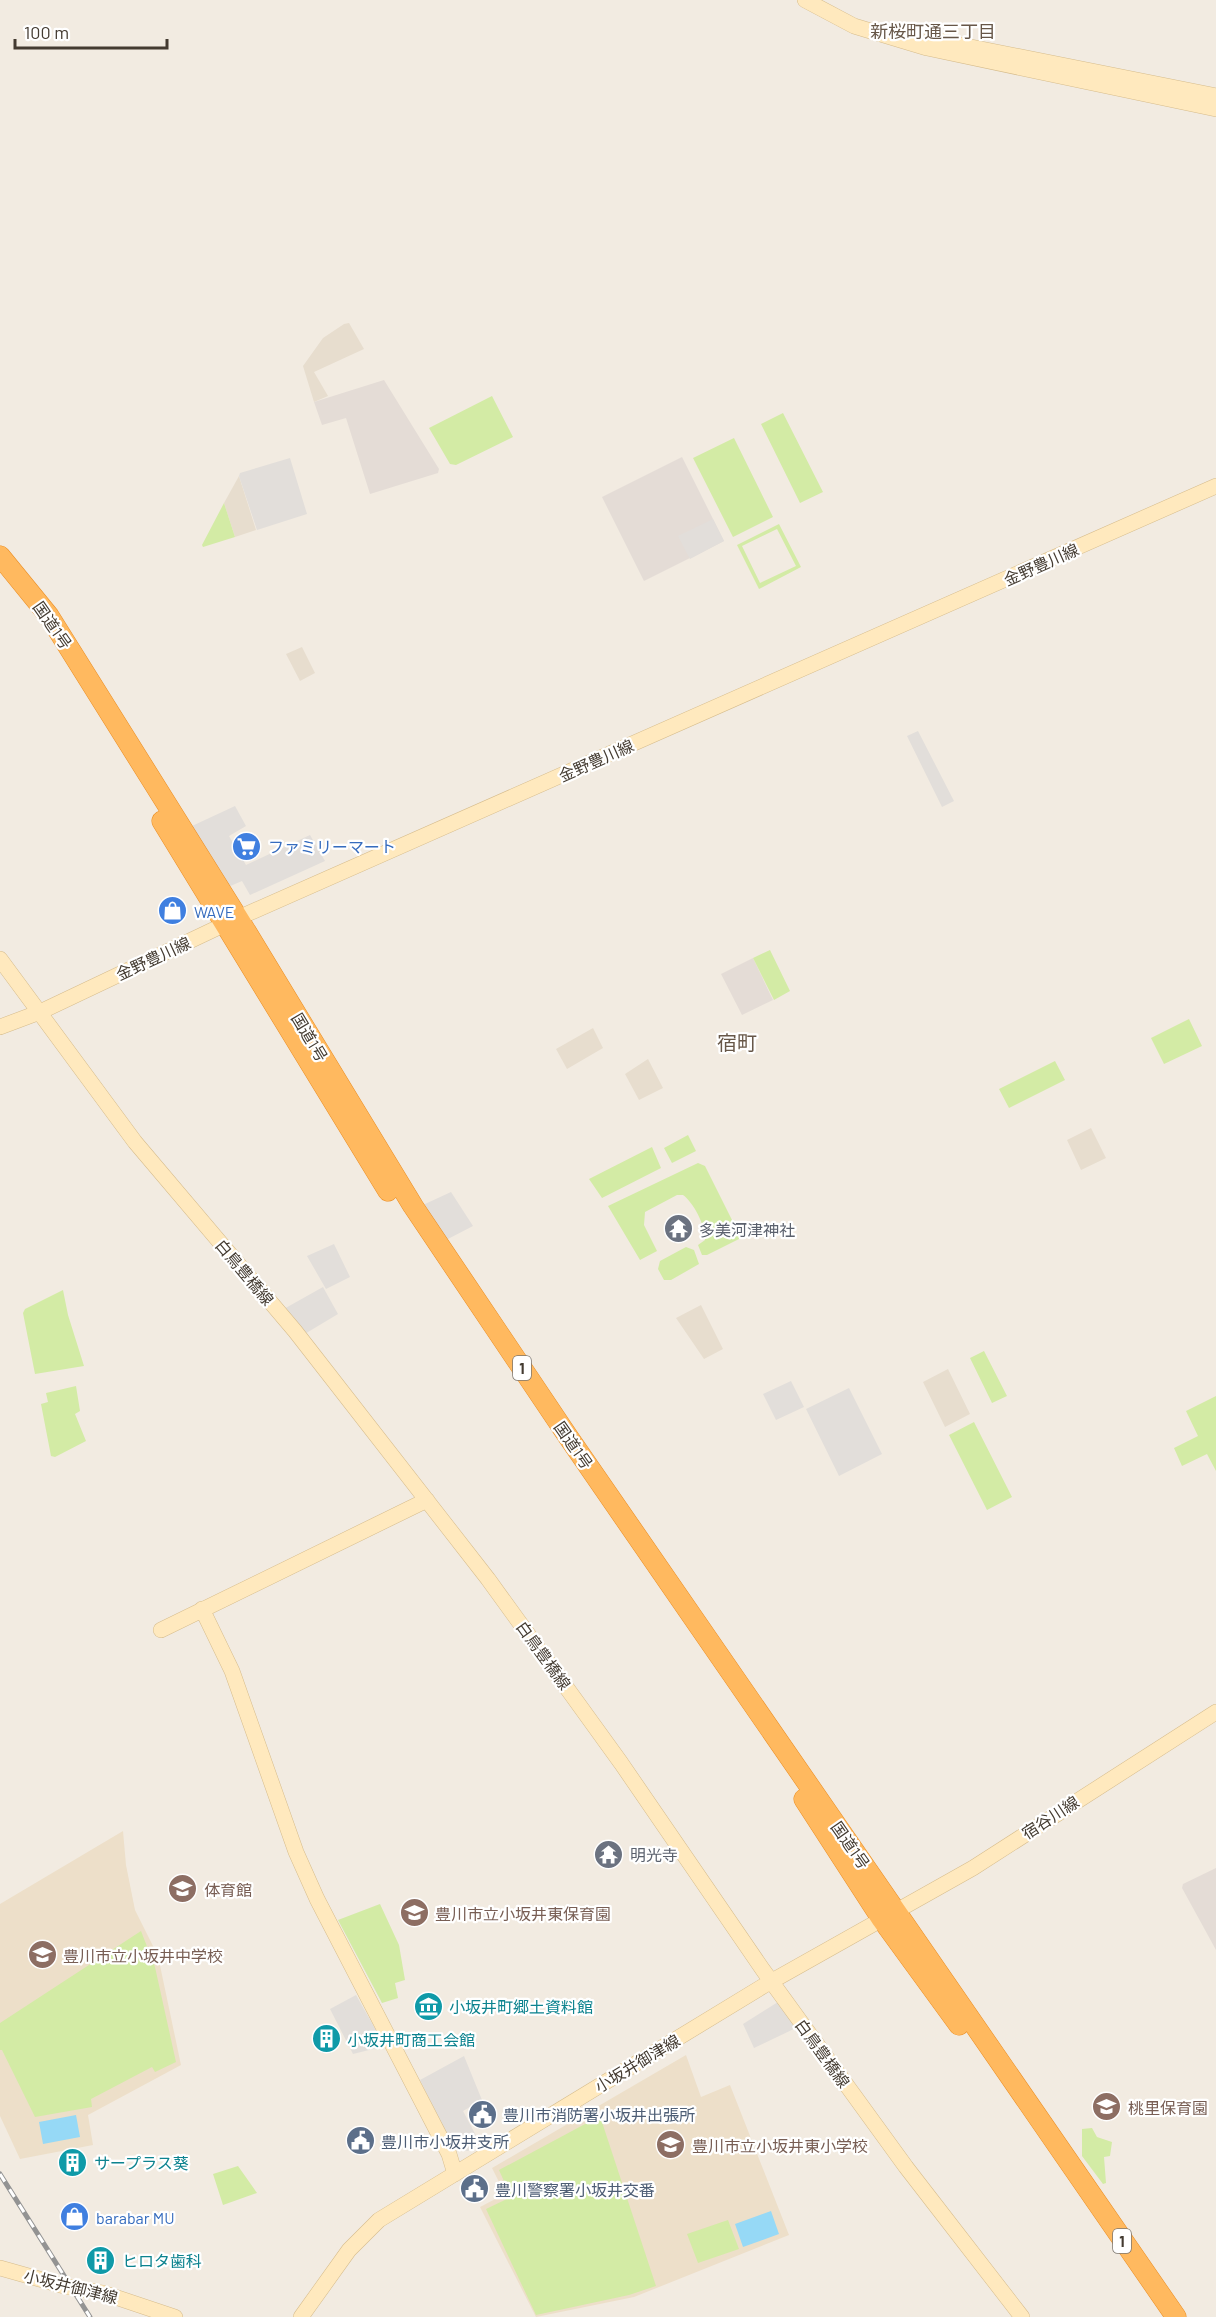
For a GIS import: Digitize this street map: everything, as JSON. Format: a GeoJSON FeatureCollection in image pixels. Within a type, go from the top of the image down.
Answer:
{"type":"FeatureCollection","features":[{"type":"Feature","properties":{"kind":"highway","name":"国道1号"},"geometry":{"type":"LineString","coordinates":[[0,556],[49,616],[399,1208],[756,1726],[1176,2317]]}},
{"type":"Feature","properties":{"kind":"highway","name":"国道1号"},"geometry":{"type":"LineString","coordinates":[[0,573],[53,645],[231,921]]}},
{"type":"Feature","properties":{"kind":"highway","name":"国道1号"},"geometry":{"type":"LineString","coordinates":[[889,1914],[1163,2317]]}},
{"type":"Feature","properties":{"kind":"main road"},"geometry":{"type":"LineString","coordinates":[[805,0],[854,26],[927,48],[1216,109]]}},
{"type":"Feature","properties":{"kind":"main road"},"geometry":{"type":"LineString","coordinates":[[825,0],[878,24],[931,39],[1216,96]]}},
{"type":"Feature","properties":{"kind":"main road","name":"金野豊川線"},"geometry":{"type":"LineString","coordinates":[[0,1027],[40,1012],[231,921],[1216,486]]}},
{"type":"Feature","properties":{"kind":"main road"},"geometry":{"type":"LineString","coordinates":[[0,959],[40,1012]]}},
{"type":"Feature","properties":{"kind":"main road","name":"白鳥豊橋線"},"geometry":{"type":"LineString","coordinates":[[40,1012],[135,1142],[254,1281],[489,1579],[906,2167],[1022,2317]]}},
{"type":"Feature","properties":{"kind":"main road"},"geometry":{"type":"LineString","coordinates":[[161,1630],[427,1500]]}},
{"type":"Feature","properties":{"kind":"main road"},"geometry":{"type":"LineString","coordinates":[[202,1609],[232,1671],[296,1852],[317,1899],[449,2154],[455,2174]]}},
{"type":"Feature","properties":{"kind":"main road","name":"宿谷川線"},"geometry":{"type":"LineString","coordinates":[[889,1914],[973,1868],[1216,1712]]}},
{"type":"Feature","properties":{"kind":"main road","name":"小坂井御津線"},"geometry":{"type":"LineString","coordinates":[[301,2317],[354,2243],[379,2220],[773,1981],[889,1914]]}},
{"type":"Feature","properties":{"kind":"main road","name":"小坂井御津線"},"geometry":{"type":"LineString","coordinates":[[0,2268],[64,2286],[103,2293],[175,2317]]}},
{"type":"Feature","properties":{"kind":"shaded area"},"geometry":{"type":"Polygon","coordinates":[[[349,323],[364,349],[314,372],[328,396],[314,402],[303,366],[323,338],[349,323]]]}},
{"type":"Feature","properties":{"kind":"shaded area"},"geometry":{"type":"Polygon","coordinates":[[[384,380],[439,469],[438,473],[370,494],[346,418],[322,425],[314,402],[384,380]]]}},
{"type":"Feature","properties":{"kind":"shaded area"},"geometry":{"type":"Polygon","coordinates":[[[682,457],[724,541],[644,581],[602,497],[682,457]]]}},
{"type":"Feature","properties":{"kind":"shaded area"},"geometry":{"type":"Polygon","coordinates":[[[290,458],[307,514],[257,530],[239,476],[240,473],[290,458]]]}},
{"type":"Feature","properties":{"kind":"shaded area"},"geometry":{"type":"Polygon","coordinates":[[[239,476],[256,530],[235,537],[224,503],[239,476]]]}},
{"type":"Feature","properties":{"kind":"shaded area"},"geometry":{"type":"Polygon","coordinates":[[[713,519],[724,541],[690,559],[678,536],[713,519]]]}},
{"type":"Feature","properties":{"kind":"shaded area"},"geometry":{"type":"Polygon","coordinates":[[[302,647],[315,673],[300,681],[286,654],[302,647]]]}},
{"type":"Feature","properties":{"kind":"shaded area"},"geometry":{"type":"Polygon","coordinates":[[[918,731],[954,801],[942,807],[907,736],[918,731]]]}},
{"type":"Feature","properties":{"kind":"shaded area"},"geometry":{"type":"Polygon","coordinates":[[[235,806],[246,826],[229,836],[246,865],[310,835],[325,861],[250,895],[242,881],[228,887],[192,826],[235,806]]]}},
{"type":"Feature","properties":{"kind":"shaded area"},"geometry":{"type":"Polygon","coordinates":[[[753,958],[773,1000],[742,1015],[721,974],[753,958]]]}},
{"type":"Feature","properties":{"kind":"shaded area"},"geometry":{"type":"Polygon","coordinates":[[[593,1028],[603,1048],[567,1069],[556,1049],[593,1028]]]}},
{"type":"Feature","properties":{"kind":"shaded area"},"geometry":{"type":"Polygon","coordinates":[[[648,1059],[663,1088],[639,1100],[625,1074],[648,1059]]]}},
{"type":"Feature","properties":{"kind":"shaded area"},"geometry":{"type":"Polygon","coordinates":[[[1091,1128],[1106,1158],[1081,1170],[1067,1140],[1091,1128]]]}},
{"type":"Feature","properties":{"kind":"shaded area"},"geometry":{"type":"Polygon","coordinates":[[[451,1192],[473,1226],[446,1240],[424,1208],[425,1204],[451,1192]]]}},
{"type":"Feature","properties":{"kind":"shaded area"},"geometry":{"type":"Polygon","coordinates":[[[334,1244],[350,1277],[326,1289],[307,1256],[334,1244]]]}},
{"type":"Feature","properties":{"kind":"shaded area"},"geometry":{"type":"Polygon","coordinates":[[[323,1287],[338,1314],[303,1335],[282,1310],[323,1287]]]}},
{"type":"Feature","properties":{"kind":"shaded area"},"geometry":{"type":"Polygon","coordinates":[[[701,1305],[723,1349],[704,1359],[676,1318],[701,1305]]]}},
{"type":"Feature","properties":{"kind":"shaded area"},"geometry":{"type":"Polygon","coordinates":[[[948,1369],[970,1414],[945,1427],[923,1382],[948,1369]]]}},
{"type":"Feature","properties":{"kind":"shaded area"},"geometry":{"type":"Polygon","coordinates":[[[791,1381],[804,1407],[776,1420],[763,1394],[791,1381]]]}},
{"type":"Feature","properties":{"kind":"shaded area"},"geometry":{"type":"Polygon","coordinates":[[[849,1388],[882,1454],[839,1476],[806,1409],[849,1388]]]}},
{"type":"Feature","properties":{"kind":"shaded area"},"geometry":{"type":"Polygon","coordinates":[[[123,1831],[126,1865],[135,1910],[158,1956],[181,2065],[88,2115],[93,2145],[20,2159],[0,2116],[0,1904],[123,1831]]]}},
{"type":"Feature","properties":{"kind":"shaded area"},"geometry":{"type":"Polygon","coordinates":[[[1216,1868],[1216,1950],[1182,1888],[1183,1884],[1216,1868]]]}},
{"type":"Feature","properties":{"kind":"shaded area"},"geometry":{"type":"Polygon","coordinates":[[[356,1995],[385,2046],[353,2054],[330,2009],[356,1995]]]}},
{"type":"Feature","properties":{"kind":"shaded area"},"geometry":{"type":"Polygon","coordinates":[[[778,2002],[798,2027],[754,2048],[743,2024],[778,2002]]]}},
{"type":"Feature","properties":{"kind":"shaded area"},"geometry":{"type":"Polygon","coordinates":[[[686,2055],[701,2097],[730,2085],[789,2235],[634,2297],[536,2317],[480,2207],[505,2194],[492,2168],[686,2055]]]}},
{"type":"Feature","properties":{"kind":"shaded area"},"geometry":{"type":"Polygon","coordinates":[[[464,2056],[482,2100],[463,2111],[480,2143],[468,2151],[454,2149],[420,2080],[464,2056]]]}},
{"type":"Feature","properties":{"kind":"green space"},"geometry":{"type":"Polygon","coordinates":[[[492,396],[513,437],[456,465],[450,464],[429,428],[492,396]]]}},
{"type":"Feature","properties":{"kind":"green space"},"geometry":{"type":"Polygon","coordinates":[[[783,413],[823,492],[800,503],[761,424],[783,413]]]}},
{"type":"Feature","properties":{"kind":"green space"},"geometry":{"type":"Polygon","coordinates":[[[734,438],[773,517],[733,537],[693,458],[734,438]]]}},
{"type":"Feature","properties":{"kind":"green space"},"geometry":{"type":"Polygon","coordinates":[[[224,503],[235,537],[203,547],[202,545],[224,503]]]}},
{"type":"Feature","properties":{"kind":"green space"},"geometry":{"type":"Polygon","coordinates":[[[779,524],[801,567],[759,589],[737,545],[779,524]],[[777,529],[742,546],[760,583],[796,566],[777,529]]]}},
{"type":"Feature","properties":{"kind":"green space"},"geometry":{"type":"Polygon","coordinates":[[[770,950],[790,991],[774,1000],[753,958],[770,950]]]}},
{"type":"Feature","properties":{"kind":"green space"},"geometry":{"type":"Polygon","coordinates":[[[1189,1019],[1202,1046],[1164,1064],[1151,1038],[1189,1019]]]}},
{"type":"Feature","properties":{"kind":"green space"},"geometry":{"type":"Polygon","coordinates":[[[1055,1061],[1065,1080],[1009,1108],[999,1089],[1055,1061]]]}},
{"type":"Feature","properties":{"kind":"green space"},"geometry":{"type":"Polygon","coordinates":[[[688,1135],[696,1151],[672,1163],[664,1148],[688,1135]]]}},
{"type":"Feature","properties":{"kind":"green space"},"geometry":{"type":"Polygon","coordinates":[[[652,1147],[661,1168],[602,1198],[589,1179],[652,1147]]]}},
{"type":"Feature","properties":{"kind":"green space"},"geometry":{"type":"Polygon","coordinates":[[[698,1163],[705,1166],[741,1238],[707,1255],[702,1255],[698,1245],[705,1240],[701,1222],[687,1199],[683,1195],[677,1195],[645,1212],[644,1225],[657,1251],[640,1260],[608,1206],[698,1163]]]}},
{"type":"Feature","properties":{"kind":"green space"},"geometry":{"type":"Polygon","coordinates":[[[686,1247],[694,1250],[699,1264],[671,1280],[664,1280],[658,1269],[660,1261],[686,1247]]]}},
{"type":"Feature","properties":{"kind":"green space"},"geometry":{"type":"Polygon","coordinates":[[[63,1290],[68,1315],[84,1366],[35,1374],[23,1313],[25,1309],[63,1290]]]}},
{"type":"Feature","properties":{"kind":"green space"},"geometry":{"type":"Polygon","coordinates":[[[984,1351],[1007,1396],[992,1403],[970,1358],[984,1351]]]}},
{"type":"Feature","properties":{"kind":"green space"},"geometry":{"type":"Polygon","coordinates":[[[76,1386],[80,1411],[75,1414],[86,1441],[55,1457],[51,1456],[41,1404],[48,1402],[46,1393],[76,1386]]]}},
{"type":"Feature","properties":{"kind":"green space"},"geometry":{"type":"Polygon","coordinates":[[[1216,1396],[1216,1471],[1207,1454],[1182,1466],[1174,1448],[1198,1436],[1186,1411],[1216,1396]]]}},
{"type":"Feature","properties":{"kind":"green space"},"geometry":{"type":"Polygon","coordinates":[[[974,1422],[1012,1497],[987,1510],[949,1435],[974,1422]]]}},
{"type":"Feature","properties":{"kind":"green space"},"geometry":{"type":"Polygon","coordinates":[[[380,1904],[399,1945],[405,1980],[395,1983],[398,1998],[382,2003],[338,1920],[380,1904]]]}},
{"type":"Feature","properties":{"kind":"green space"},"geometry":{"type":"Polygon","coordinates":[[[141,1931],[155,1967],[176,2062],[155,2072],[152,2067],[91,2099],[92,2107],[35,2117],[0,2050],[0,2023],[141,1931]]]}},
{"type":"Feature","properties":{"kind":"green space"},"geometry":{"type":"Polygon","coordinates":[[[600,2116],[656,2286],[629,2295],[536,2315],[486,2209],[511,2197],[499,2170],[600,2116]]]}},
{"type":"Feature","properties":{"kind":"green space"},"geometry":{"type":"Polygon","coordinates":[[[1092,2128],[1097,2137],[1112,2142],[1110,2156],[1104,2157],[1106,2183],[1103,2184],[1082,2156],[1082,2129],[1092,2128]]]}},
{"type":"Feature","properties":{"kind":"green space"},"geometry":{"type":"Polygon","coordinates":[[[238,2166],[257,2193],[223,2205],[213,2174],[238,2166]]]}},
{"type":"Feature","properties":{"kind":"green space"},"geometry":{"type":"Polygon","coordinates":[[[728,2220],[739,2249],[698,2263],[687,2234],[728,2220]]]}},
{"type":"Feature","properties":{"kind":"water"},"geometry":{"type":"Polygon","coordinates":[[[76,2115],[80,2137],[43,2144],[39,2122],[76,2115]]]}},
{"type":"Feature","properties":{"kind":"water"},"geometry":{"type":"Polygon","coordinates":[[[771,2211],[779,2234],[743,2247],[735,2224],[771,2211]]]}},
{"type":"Feature","properties":{"kind":"railway"},"geometry":{"type":"LineString","coordinates":[[0,2174],[90,2317]]}},
{"type":"Feature","properties":{"kind":"place","name":"ファミリーマート"},"geometry":{"type":"Point","coordinates":[247,846]}},
{"type":"Feature","properties":{"kind":"place","name":"WAVE"},"geometry":{"type":"Point","coordinates":[173,911]}},
{"type":"Feature","properties":{"kind":"place","name":"多美河津神社"},"geometry":{"type":"Point","coordinates":[678,1229]}},
{"type":"Feature","properties":{"kind":"place","name":"明光寺"},"geometry":{"type":"Point","coordinates":[609,1854]}},
{"type":"Feature","properties":{"kind":"place","name":"体育館"},"geometry":{"type":"Point","coordinates":[183,1889]}},
{"type":"Feature","properties":{"kind":"place","name":"豊川市立小坂井東保育園"},"geometry":{"type":"Point","coordinates":[414,1913]}},
{"type":"Feature","properties":{"kind":"place","name":"豊川市立小坂井中学校"},"geometry":{"type":"Point","coordinates":[42,1955]}},
{"type":"Feature","properties":{"kind":"place","name":"小坂井町郷土資料館"},"geometry":{"type":"Point","coordinates":[428,2006]}},
{"type":"Feature","properties":{"kind":"place","name":"小坂井町商工会館"},"geometry":{"type":"Point","coordinates":[326,2039]}},
{"type":"Feature","properties":{"kind":"place","name":"桃里保育園"},"geometry":{"type":"Point","coordinates":[1107,2107]}},
{"type":"Feature","properties":{"kind":"place","name":"豊川市消防署小坂井出張所"},"geometry":{"type":"Point","coordinates":[482,2114]}},
{"type":"Feature","properties":{"kind":"place","name":"豊川市小坂井支所"},"geometry":{"type":"Point","coordinates":[360,2141]}},
{"type":"Feature","properties":{"kind":"place","name":"豊川市立小坂井東小学校"},"geometry":{"type":"Point","coordinates":[671,2145]}},
{"type":"Feature","properties":{"kind":"place","name":"サープラス葵"},"geometry":{"type":"Point","coordinates":[73,2162]}},
{"type":"Feature","properties":{"kind":"place","name":"豊川警察署小坂井交番"},"geometry":{"type":"Point","coordinates":[474,2189]}},
{"type":"Feature","properties":{"kind":"place","name":"barabar MU"},"geometry":{"type":"Point","coordinates":[75,2217]}},
{"type":"Feature","properties":{"kind":"place","name":"ヒロタ歯科"},"geometry":{"type":"Point","coordinates":[101,2260]}},
{"type":"Feature","properties":{"kind":"district","name":"新桜町通三丁目"},"geometry":{"type":"Point","coordinates":[933,31]}},
{"type":"Feature","properties":{"kind":"district","name":"宿町"},"geometry":{"type":"Point","coordinates":[737,1042]}}]}
